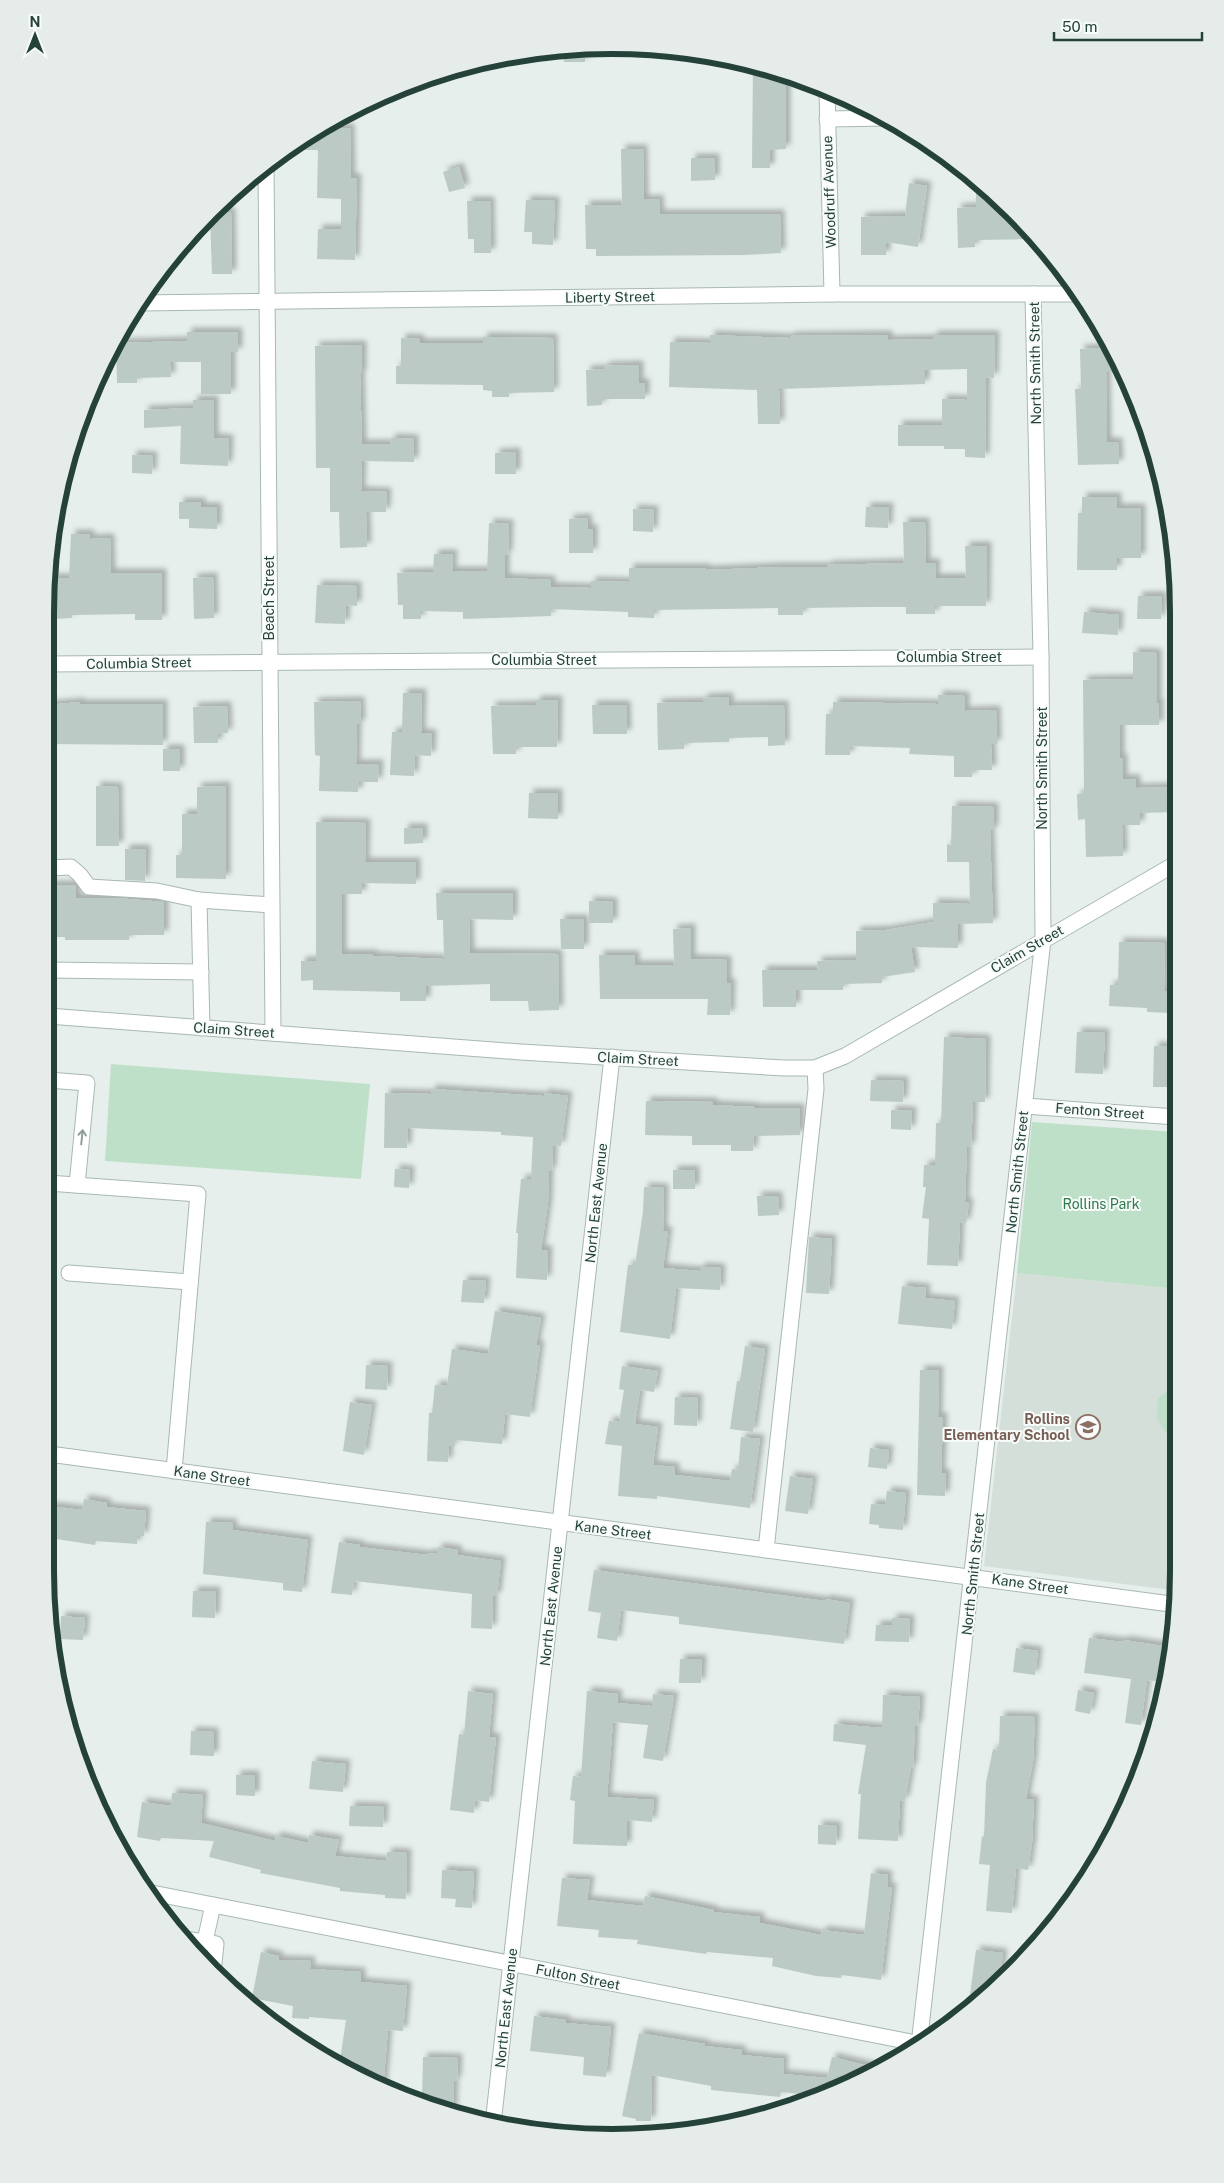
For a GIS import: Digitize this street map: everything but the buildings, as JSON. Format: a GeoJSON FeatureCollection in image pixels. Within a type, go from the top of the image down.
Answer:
{"type":"FeatureCollection","features":[{"type":"Feature","properties":{"kind":"street","name":"Woodruff Avenue"},"geometry":{"type":"LineString","coordinates":[[827,96],[832,294]]}},
{"type":"Feature","properties":{"kind":"street"},"geometry":{"type":"LineString","coordinates":[[827,119],[872,118]]}},
{"type":"Feature","properties":{"kind":"street","name":"Beach Street"},"geometry":{"type":"LineString","coordinates":[[266,174],[272,1033]]}},
{"type":"Feature","properties":{"kind":"street","name":"Liberty Street"},"geometry":{"type":"LineString","coordinates":[[147,303],[832,294],[1070,294]]}},
{"type":"Feature","properties":{"kind":"street","name":"North Smith Street"},"geometry":{"type":"LineString","coordinates":[[921,2036],[1043,940],[1041,657],[1033,294]]}},
{"type":"Feature","properties":{"kind":"street","name":"Columbia Street"},"geometry":{"type":"LineString","coordinates":[[54,664],[1041,657]]}},
{"type":"Feature","properties":{"kind":"street"},"geometry":{"type":"LineString","coordinates":[[54,868],[71,867],[80,874],[89,887],[157,891],[199,900],[271,905]]}},
{"type":"Feature","properties":{"kind":"street","name":"Claim Street"},"geometry":{"type":"LineString","coordinates":[[54,1016],[612,1057],[815,1068],[845,1056],[1170,867]]}},
{"type":"Feature","properties":{"kind":"street"},"geometry":{"type":"LineString","coordinates":[[199,900],[202,1028]]}},
{"type":"Feature","properties":{"kind":"street"},"geometry":{"type":"LineString","coordinates":[[54,970],[201,972]]}},
{"type":"Feature","properties":{"kind":"street","name":"North East Avenue"},"geometry":{"type":"LineString","coordinates":[[494,2117],[612,1057]]}},
{"type":"Feature","properties":{"kind":"street"},"geometry":{"type":"LineString","coordinates":[[766,1550],[816,1089],[815,1068]]}},
{"type":"Feature","properties":{"kind":"street"},"geometry":{"type":"LineString","coordinates":[[54,1080],[87,1082],[77,1185]]}},
{"type":"Feature","properties":{"kind":"street","name":"Fenton Street"},"geometry":{"type":"LineString","coordinates":[[1025,1106],[1170,1117]]}},
{"type":"Feature","properties":{"kind":"street"},"geometry":{"type":"LineString","coordinates":[[54,1183],[198,1194],[174,1471]]}},
{"type":"Feature","properties":{"kind":"street"},"geometry":{"type":"LineString","coordinates":[[69,1273],[190,1282]]}},
{"type":"Feature","properties":{"kind":"street","name":"Kane Street"},"geometry":{"type":"LineString","coordinates":[[54,1455],[560,1523],[973,1576],[1169,1604]]}},
{"type":"Feature","properties":{"kind":"street","name":"Fulton Street"},"geometry":{"type":"LineString","coordinates":[[157,1894],[910,2042]]}},
{"type":"Feature","properties":{"kind":"street"},"geometry":{"type":"LineString","coordinates":[[204,1941],[213,1905]]}},
{"type":"Feature","properties":{"kind":"street"},"geometry":{"type":"LineString","coordinates":[[193,1940],[216,1944],[214,1963]]}},
{"type":"Feature","properties":{"kind":"shaded area","name":"Rollins Elementary School"},"geometry":{"type":"Polygon","coordinates":[[[1017,1273],[1170,1288],[1169,1590],[984,1566],[1017,1273]]]}},
{"type":"Feature","properties":{"kind":"green space"},"geometry":{"type":"Polygon","coordinates":[[[111,1064],[370,1084],[361,1179],[105,1161],[111,1064]]]}},
{"type":"Feature","properties":{"kind":"green space","name":"Rollins Park"},"geometry":{"type":"Polygon","coordinates":[[[1032,1122],[1170,1132],[1170,1288],[1017,1273],[1032,1122]]]}},
{"type":"Feature","properties":{"kind":"green space"},"geometry":{"type":"Polygon","coordinates":[[[1170,1389],[1170,1439],[1157,1418],[1158,1399],[1170,1389]]]}},
{"type":"Feature","properties":{"kind":"place","name":"Rollins Elementary School"},"geometry":{"type":"Point","coordinates":[1088,1427]}}]}
